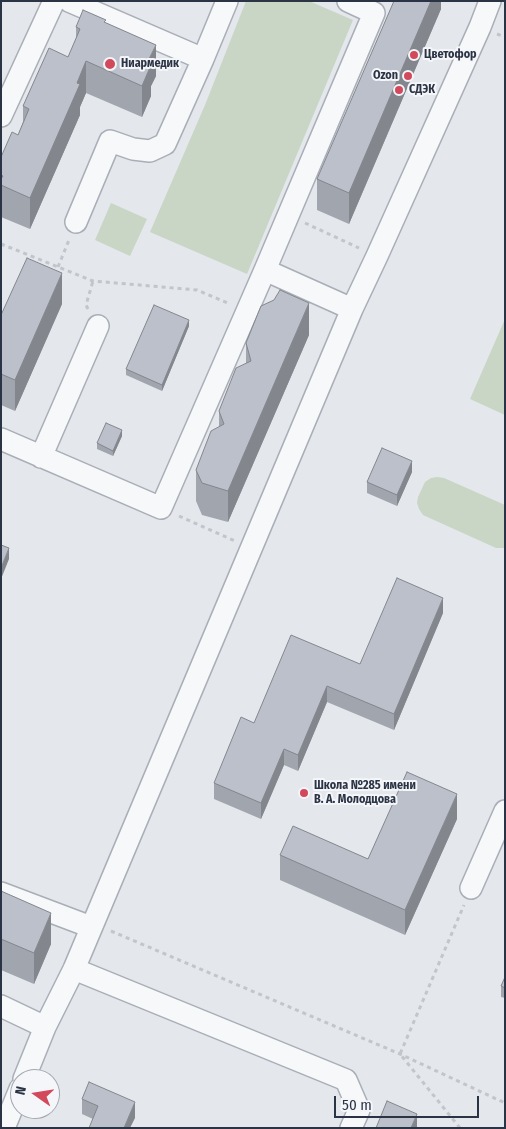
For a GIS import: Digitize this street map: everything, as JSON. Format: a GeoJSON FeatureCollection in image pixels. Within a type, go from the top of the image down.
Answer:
{"type":"FeatureCollection","features":[{"type":"Feature","properties":{"kind":"lane"},"geometry":{"type":"LineString","coordinates":[[1,116],[54,1]]}},
{"type":"Feature","properties":{"kind":"lane"},"geometry":{"type":"LineString","coordinates":[[69,1],[203,59]]}},
{"type":"Feature","properties":{"kind":"lane"},"geometry":{"type":"LineString","coordinates":[[76,222],[110,141],[134,149],[150,151],[165,144],[227,1]]}},
{"type":"Feature","properties":{"kind":"lane"},"geometry":{"type":"LineString","coordinates":[[1,439],[161,508],[247,312],[374,13],[348,1]]}},
{"type":"Feature","properties":{"kind":"lane"},"geometry":{"type":"LineString","coordinates":[[28,1069],[45,1027],[74,969],[352,309],[378,256],[490,1]]}},
{"type":"Feature","properties":{"kind":"lane"},"geometry":{"type":"LineString","coordinates":[[265,270],[352,309]]}},
{"type":"Feature","properties":{"kind":"lane"},"geometry":{"type":"LineString","coordinates":[[41,457],[98,326]]}},
{"type":"Feature","properties":{"kind":"lane"},"geometry":{"type":"LineString","coordinates":[[471,888],[505,811]]}},
{"type":"Feature","properties":{"kind":"lane"},"geometry":{"type":"LineString","coordinates":[[1,893],[91,927]]}},
{"type":"Feature","properties":{"kind":"lane"},"geometry":{"type":"LineString","coordinates":[[74,969],[346,1080],[359,1110],[352,1128]]}},
{"type":"Feature","properties":{"kind":"lane"},"geometry":{"type":"LineString","coordinates":[[1,1006],[45,1027]]}},
{"type":"Feature","properties":{"kind":"lane"},"geometry":{"type":"LineString","coordinates":[[3,1127],[10,1111]]}},
{"type":"Feature","properties":{"kind":"path"},"geometry":{"type":"LineString","coordinates":[[288,216],[378,256]]}},
{"type":"Feature","properties":{"kind":"path"},"geometry":{"type":"LineString","coordinates":[[58,267],[76,222]]}},
{"type":"Feature","properties":{"kind":"path"},"geometry":{"type":"LineString","coordinates":[[1,244],[93,282],[197,290],[247,312]]}},
{"type":"Feature","properties":{"kind":"path"},"geometry":{"type":"LineString","coordinates":[[88,297],[93,282]]}},
{"type":"Feature","properties":{"kind":"path"},"geometry":{"type":"LineString","coordinates":[[161,508],[251,548]]}},
{"type":"Feature","properties":{"kind":"path"},"geometry":{"type":"LineString","coordinates":[[400,1054],[471,888]]}},
{"type":"Feature","properties":{"kind":"path"},"geometry":{"type":"LineString","coordinates":[[91,927],[113,931],[400,1054],[505,1103]]}},
{"type":"Feature","properties":{"kind":"path"},"geometry":{"type":"LineString","coordinates":[[400,1054],[460,1128]]}},
{"type":"Feature","properties":{"kind":"green space"},"geometry":{"type":"Polygon","coordinates":[[[246,1],[309,1],[353,20],[247,274],[150,232],[205,105],[246,1]]]}},
{"type":"Feature","properties":{"kind":"green space"},"geometry":{"type":"Polygon","coordinates":[[[111,203],[147,219],[130,256],[95,240],[111,203]]]}},
{"type":"Feature","properties":{"kind":"green space"},"geometry":{"type":"Polygon","coordinates":[[[505,319],[505,415],[470,399],[505,319]]]}},
{"type":"Feature","properties":{"kind":"green space"},"geometry":{"type":"Polygon","coordinates":[[[437,477],[444,478],[505,505],[505,548],[496,548],[423,515],[417,503],[418,497],[425,482],[437,477]]]}},
{"type":"Feature","properties":{"kind":"building"},"geometry":{"type":"Polygon","coordinates":[[[394,1],[431,1],[349,193],[317,179],[394,1]]]}},
{"type":"Feature","properties":{"kind":"building"},"geometry":{"type":"Polygon","coordinates":[[[83,10],[106,20],[104,22],[156,45],[147,63],[151,65],[142,86],[86,61],[77,83],[80,84],[30,198],[1,185],[3,176],[1,175],[1,157],[12,132],[18,135],[29,109],[23,106],[49,48],[68,57],[80,29],[76,27],[83,10]]]}},
{"type":"Feature","properties":{"kind":"building"},"geometry":{"type":"Polygon","coordinates":[[[27,258],[62,273],[15,380],[1,374],[1,315],[27,258]]]}},
{"type":"Feature","properties":{"kind":"building"},"geometry":{"type":"Polygon","coordinates":[[[280,290],[309,303],[228,491],[202,483],[196,470],[211,431],[224,424],[219,411],[236,368],[251,361],[246,343],[261,306],[274,300],[280,290]]]}},
{"type":"Feature","properties":{"kind":"building"},"geometry":{"type":"Polygon","coordinates":[[[154,305],[189,320],[162,385],[126,369],[154,305]]]}},
{"type":"Feature","properties":{"kind":"building"},"geometry":{"type":"Polygon","coordinates":[[[106,423],[122,430],[113,451],[97,443],[106,423]]]}},
{"type":"Feature","properties":{"kind":"building"},"geometry":{"type":"Polygon","coordinates":[[[382,448],[412,461],[397,495],[367,482],[382,448]]]}},
{"type":"Feature","properties":{"kind":"building"},"geometry":{"type":"Polygon","coordinates":[[[1,545],[9,548],[1,568],[1,545]]]}},
{"type":"Feature","properties":{"kind":"building"},"geometry":{"type":"Polygon","coordinates":[[[397,578],[443,598],[394,714],[327,686],[298,755],[284,749],[261,803],[214,783],[241,717],[254,723],[291,635],[360,664],[397,578]]]}},
{"type":"Feature","properties":{"kind":"building"},"geometry":{"type":"Polygon","coordinates":[[[407,772],[457,794],[405,910],[280,855],[293,826],[368,859],[407,772]]]}},
{"type":"Feature","properties":{"kind":"building"},"geometry":{"type":"Polygon","coordinates":[[[1,891],[51,913],[34,953],[1,939],[1,891]]]}},
{"type":"Feature","properties":{"kind":"building"},"geometry":{"type":"Polygon","coordinates":[[[505,977],[505,988],[501,986],[505,977]]]}},
{"type":"Feature","properties":{"kind":"building"},"geometry":{"type":"Polygon","coordinates":[[[89,1082],[135,1102],[124,1128],[89,1128],[98,1106],[82,1099],[89,1082]]]}},
{"type":"Feature","properties":{"kind":"building"},"geometry":{"type":"Polygon","coordinates":[[[387,1101],[417,1114],[411,1128],[376,1128],[387,1101]]]}},
{"type":"Feature","properties":{"kind":"place","name":"Цветофор"},"geometry":{"type":"Point","coordinates":[414,55]}},
{"type":"Feature","properties":{"kind":"place","name":"Ниармедик"},"geometry":{"type":"Point","coordinates":[110,64]}},
{"type":"Feature","properties":{"kind":"place","name":"Ozon"},"geometry":{"type":"Point","coordinates":[408,76]}},
{"type":"Feature","properties":{"kind":"place","name":"СДЭК"},"geometry":{"type":"Point","coordinates":[399,90]}},
{"type":"Feature","properties":{"kind":"place","name":"Школа №285 имени В. А. Молодцова"},"geometry":{"type":"Point","coordinates":[304,793]}}]}
